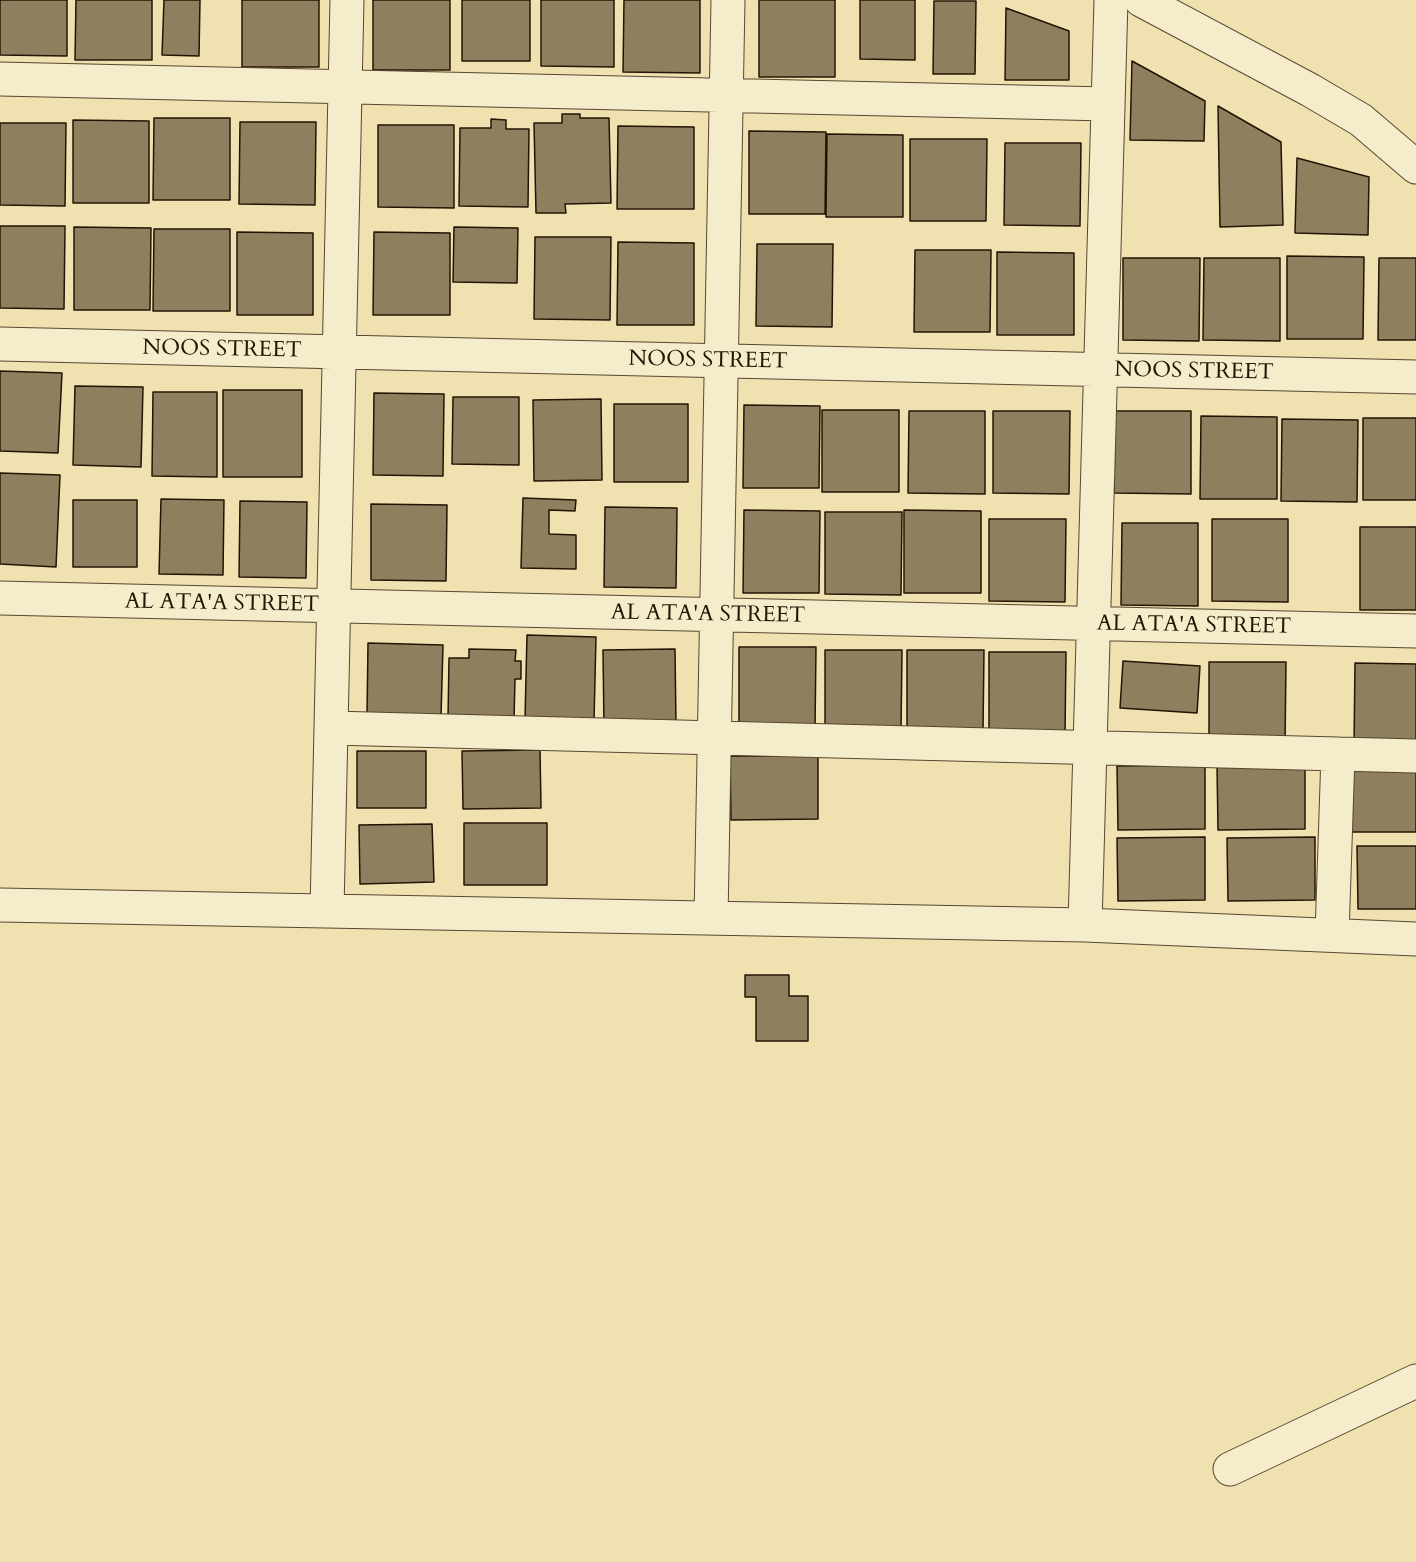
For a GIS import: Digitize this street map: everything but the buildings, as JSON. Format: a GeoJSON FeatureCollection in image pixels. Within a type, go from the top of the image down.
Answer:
{"type":"FeatureCollection","features":[{"type":"Feature","properties":{"kind":"street"},"geometry":{"type":"LineString","coordinates":[[327,910],[347,0]]}},
{"type":"Feature","properties":{"kind":"street"},"geometry":{"type":"LineString","coordinates":[[711,918],[728,0]]}},
{"type":"Feature","properties":{"kind":"street"},"geometry":{"type":"LineString","coordinates":[[1084,925],[1111,0]]}},
{"type":"Feature","properties":{"kind":"street"},"geometry":{"type":"LineString","coordinates":[[1141,0],[1310,90],[1361,120],[1416,167]]}},
{"type":"Feature","properties":{"kind":"street"},"geometry":{"type":"LineString","coordinates":[[0,79],[1108,104]]}},
{"type":"Feature","properties":{"kind":"street","name":"NOOS STREET"},"geometry":{"type":"LineString","coordinates":[[0,345],[1416,377]]}},
{"type":"Feature","properties":{"kind":"street","name":"AL ATA'A STREET"},"geometry":{"type":"LineString","coordinates":[[0,598],[1416,631]]}},
{"type":"Feature","properties":{"kind":"street"},"geometry":{"type":"LineString","coordinates":[[331,728],[1416,756]]}},
{"type":"Feature","properties":{"kind":"street"},"geometry":{"type":"LineString","coordinates":[[1332,935],[1338,754]]}},
{"type":"Feature","properties":{"kind":"street"},"geometry":{"type":"LineString","coordinates":[[0,904],[578,917],[1084,925],[1416,939]]}},
{"type":"Feature","properties":{"kind":"street"},"geometry":{"type":"LineString","coordinates":[[1230,1468],[1416,1381]]}}]}
